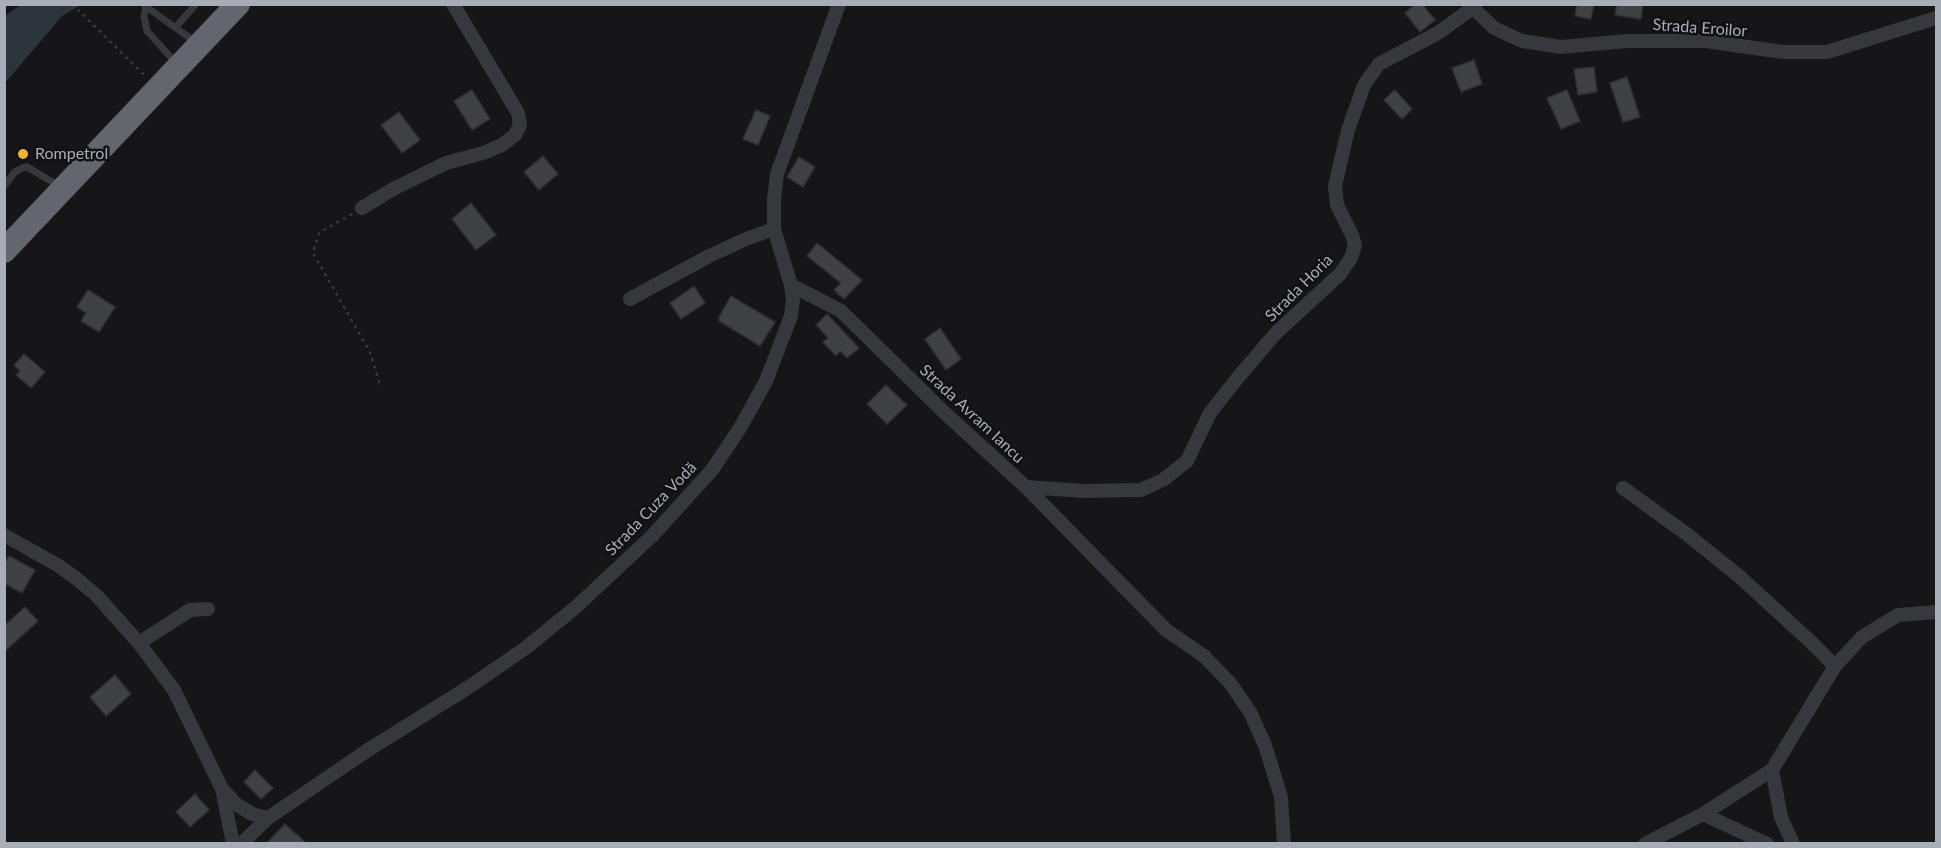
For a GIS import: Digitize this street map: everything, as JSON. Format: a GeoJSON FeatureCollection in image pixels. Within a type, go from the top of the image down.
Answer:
{"type":"FeatureCollection","features":[{"type":"Feature","properties":{"kind":"highway"},"geometry":{"type":"LineString","coordinates":[[9,242],[238,4]]}},
{"type":"Feature","properties":{"kind":"street"},"geometry":{"type":"LineString","coordinates":[[362,208],[393,189],[446,163],[483,153],[502,145],[515,135],[520,124],[518,113],[453,4]]}},
{"type":"Feature","properties":{"kind":"street","name":"Strada Cuza Vodă"},"geometry":{"type":"LineString","coordinates":[[241,843],[268,818],[527,647],[577,606],[652,536],[712,470],[740,428],[766,381],[791,316],[793,299],[791,285],[774,230],[777,174],[839,4]]}},
{"type":"Feature","properties":{"kind":"street","name":"Strada Eroilor"},"geometry":{"type":"LineString","coordinates":[[1470,7],[1494,27],[1522,41],[1561,47],[1627,41],[1706,41],[1783,52],[1827,52],[1936,18]]}},
{"type":"Feature","properties":{"kind":"street","name":"Strada Horia"},"geometry":{"type":"LineString","coordinates":[[1026,488],[1084,491],[1141,490],[1163,480],[1187,461],[1210,413],[1240,375],[1276,333],[1340,274],[1351,258],[1355,245],[1337,205],[1335,186],[1348,130],[1364,85],[1379,64],[1438,33],[1470,7]]}},
{"type":"Feature","properties":{"kind":"street"},"geometry":{"type":"LineString","coordinates":[[630,299],[710,256],[746,239],[774,230]]}},
{"type":"Feature","properties":{"kind":"street","name":"Strada Avram Iancu"},"geometry":{"type":"LineString","coordinates":[[791,285],[841,311],[948,416],[1026,488],[1166,630],[1204,656],[1230,683],[1250,712],[1265,745],[1281,797],[1284,843]]}},
{"type":"Feature","properties":{"kind":"street"},"geometry":{"type":"LineString","coordinates":[[1623,488],[1688,535],[1740,577],[1835,666]]}},
{"type":"Feature","properties":{"kind":"street"},"geometry":{"type":"LineString","coordinates":[[4,535],[59,566],[97,596],[139,643],[174,690],[222,789],[233,843]]}},
{"type":"Feature","properties":{"kind":"street"},"geometry":{"type":"LineString","coordinates":[[139,643],[190,610],[208,609]]}},
{"type":"Feature","properties":{"kind":"street"},"geometry":{"type":"LineString","coordinates":[[1645,843],[1703,814],[1772,770],[1835,666],[1862,637],[1898,615],[1936,612]]}},
{"type":"Feature","properties":{"kind":"street"},"geometry":{"type":"LineString","coordinates":[[1772,770],[1782,817],[1792,843]]}},
{"type":"Feature","properties":{"kind":"street"},"geometry":{"type":"LineString","coordinates":[[222,789],[236,804],[252,814],[268,818]]}},
{"type":"Feature","properties":{"kind":"street"},"geometry":{"type":"LineString","coordinates":[[1703,814],[1767,843]]}},
{"type":"Feature","properties":{"kind":"lane"},"geometry":{"type":"LineString","coordinates":[[176,27],[196,4]]}},
{"type":"Feature","properties":{"kind":"lane"},"geometry":{"type":"LineString","coordinates":[[178,66],[147,31],[144,16],[146,5],[199,45]]}},
{"type":"Feature","properties":{"kind":"lane"},"geometry":{"type":"LineString","coordinates":[[4,186],[15,172],[27,167],[63,188]]}},
{"type":"Feature","properties":{"kind":"path"},"geometry":{"type":"LineString","coordinates":[[72,4],[131,62]]}},
{"type":"Feature","properties":{"kind":"path"},"geometry":{"type":"LineString","coordinates":[[362,208],[320,233],[313,253],[370,352],[381,388]]}},
{"type":"Feature","properties":{"kind":"shaded area"},"geometry":{"type":"Polygon","coordinates":[[[22,4],[81,5],[62,16],[5,83],[5,16],[22,4]]]}},
{"type":"Feature","properties":{"kind":"building"},"geometry":{"type":"Polygon","coordinates":[[[1415,4],[1422,4],[1435,20],[1420,32],[1405,13],[1415,4]]]}},
{"type":"Feature","properties":{"kind":"building"},"geometry":{"type":"Polygon","coordinates":[[[1577,4],[1594,4],[1591,19],[1575,16],[1577,4]]]}},
{"type":"Feature","properties":{"kind":"building"},"geometry":{"type":"Polygon","coordinates":[[[1617,4],[1643,4],[1641,19],[1615,15],[1617,4]]]}},
{"type":"Feature","properties":{"kind":"building"},"geometry":{"type":"Polygon","coordinates":[[[1474,60],[1482,84],[1461,92],[1452,68],[1474,60]]]}},
{"type":"Feature","properties":{"kind":"building"},"geometry":{"type":"Polygon","coordinates":[[[1594,67],[1597,92],[1578,95],[1574,69],[1594,67]]]}},
{"type":"Feature","properties":{"kind":"building"},"geometry":{"type":"Polygon","coordinates":[[[1627,77],[1640,117],[1623,122],[1610,83],[1627,77]]]}},
{"type":"Feature","properties":{"kind":"building"},"geometry":{"type":"Polygon","coordinates":[[[472,90],[490,119],[472,130],[454,101],[472,90]]]}},
{"type":"Feature","properties":{"kind":"building"},"geometry":{"type":"Polygon","coordinates":[[[1395,90],[1412,109],[1402,119],[1384,100],[1395,90]]]}},
{"type":"Feature","properties":{"kind":"building"},"geometry":{"type":"Polygon","coordinates":[[[1567,90],[1580,121],[1561,129],[1547,98],[1567,90]]]}},
{"type":"Feature","properties":{"kind":"building"},"geometry":{"type":"Polygon","coordinates":[[[756,110],[770,116],[758,145],[743,139],[756,110]]]}},
{"type":"Feature","properties":{"kind":"building"},"geometry":{"type":"Polygon","coordinates":[[[399,112],[420,140],[402,153],[381,125],[399,112]]]}},
{"type":"Feature","properties":{"kind":"building"},"geometry":{"type":"Polygon","coordinates":[[[543,156],[558,174],[539,190],[524,172],[543,156]]]}},
{"type":"Feature","properties":{"kind":"building"},"geometry":{"type":"Polygon","coordinates":[[[799,157],[815,167],[803,187],[787,177],[799,157]]]}},
{"type":"Feature","properties":{"kind":"building"},"geometry":{"type":"Polygon","coordinates":[[[471,203],[496,235],[476,250],[452,219],[471,203]]]}},
{"type":"Feature","properties":{"kind":"building"},"geometry":{"type":"Polygon","coordinates":[[[817,243],[862,280],[844,299],[834,290],[841,283],[807,256],[817,243]]]}},
{"type":"Feature","properties":{"kind":"building"},"geometry":{"type":"Polygon","coordinates":[[[694,286],[705,303],[681,319],[670,303],[694,286]]]}},
{"type":"Feature","properties":{"kind":"building"},"geometry":{"type":"Polygon","coordinates":[[[88,290],[115,307],[99,332],[81,321],[86,313],[77,307],[88,290]]]}},
{"type":"Feature","properties":{"kind":"building"},"geometry":{"type":"Polygon","coordinates":[[[731,296],[775,322],[760,346],[719,321],[731,296]]]}},
{"type":"Feature","properties":{"kind":"building"},"geometry":{"type":"Polygon","coordinates":[[[827,314],[859,348],[847,358],[840,351],[836,356],[823,342],[828,338],[816,325],[827,314]]]}},
{"type":"Feature","properties":{"kind":"building"},"geometry":{"type":"Polygon","coordinates":[[[940,328],[961,359],[946,370],[925,339],[940,328]]]}},
{"type":"Feature","properties":{"kind":"building"},"geometry":{"type":"Polygon","coordinates":[[[24,354],[45,372],[31,388],[16,375],[20,371],[14,365],[24,354]]]}},
{"type":"Feature","properties":{"kind":"building"},"geometry":{"type":"Polygon","coordinates":[[[886,385],[907,405],[887,424],[867,404],[886,385]]]}},
{"type":"Feature","properties":{"kind":"building"},"geometry":{"type":"Polygon","coordinates":[[[9,556],[35,570],[22,593],[4,583],[4,564],[9,556]]]}},
{"type":"Feature","properties":{"kind":"building"},"geometry":{"type":"Polygon","coordinates":[[[25,607],[38,621],[4,652],[4,626],[25,607]]]}},
{"type":"Feature","properties":{"kind":"building"},"geometry":{"type":"Polygon","coordinates":[[[115,675],[131,694],[106,716],[90,697],[115,675]]]}},
{"type":"Feature","properties":{"kind":"building"},"geometry":{"type":"Polygon","coordinates":[[[255,770],[273,788],[261,799],[244,782],[255,770]]]}},
{"type":"Feature","properties":{"kind":"building"},"geometry":{"type":"Polygon","coordinates":[[[195,794],[209,810],[190,827],[176,812],[195,794]]]}},
{"type":"Feature","properties":{"kind":"building"},"geometry":{"type":"Polygon","coordinates":[[[285,824],[306,843],[267,843],[285,824]]]}},
{"type":"Feature","properties":{"kind":"place","name":"Rompetrol"},"geometry":{"type":"Point","coordinates":[23,154]}}]}
